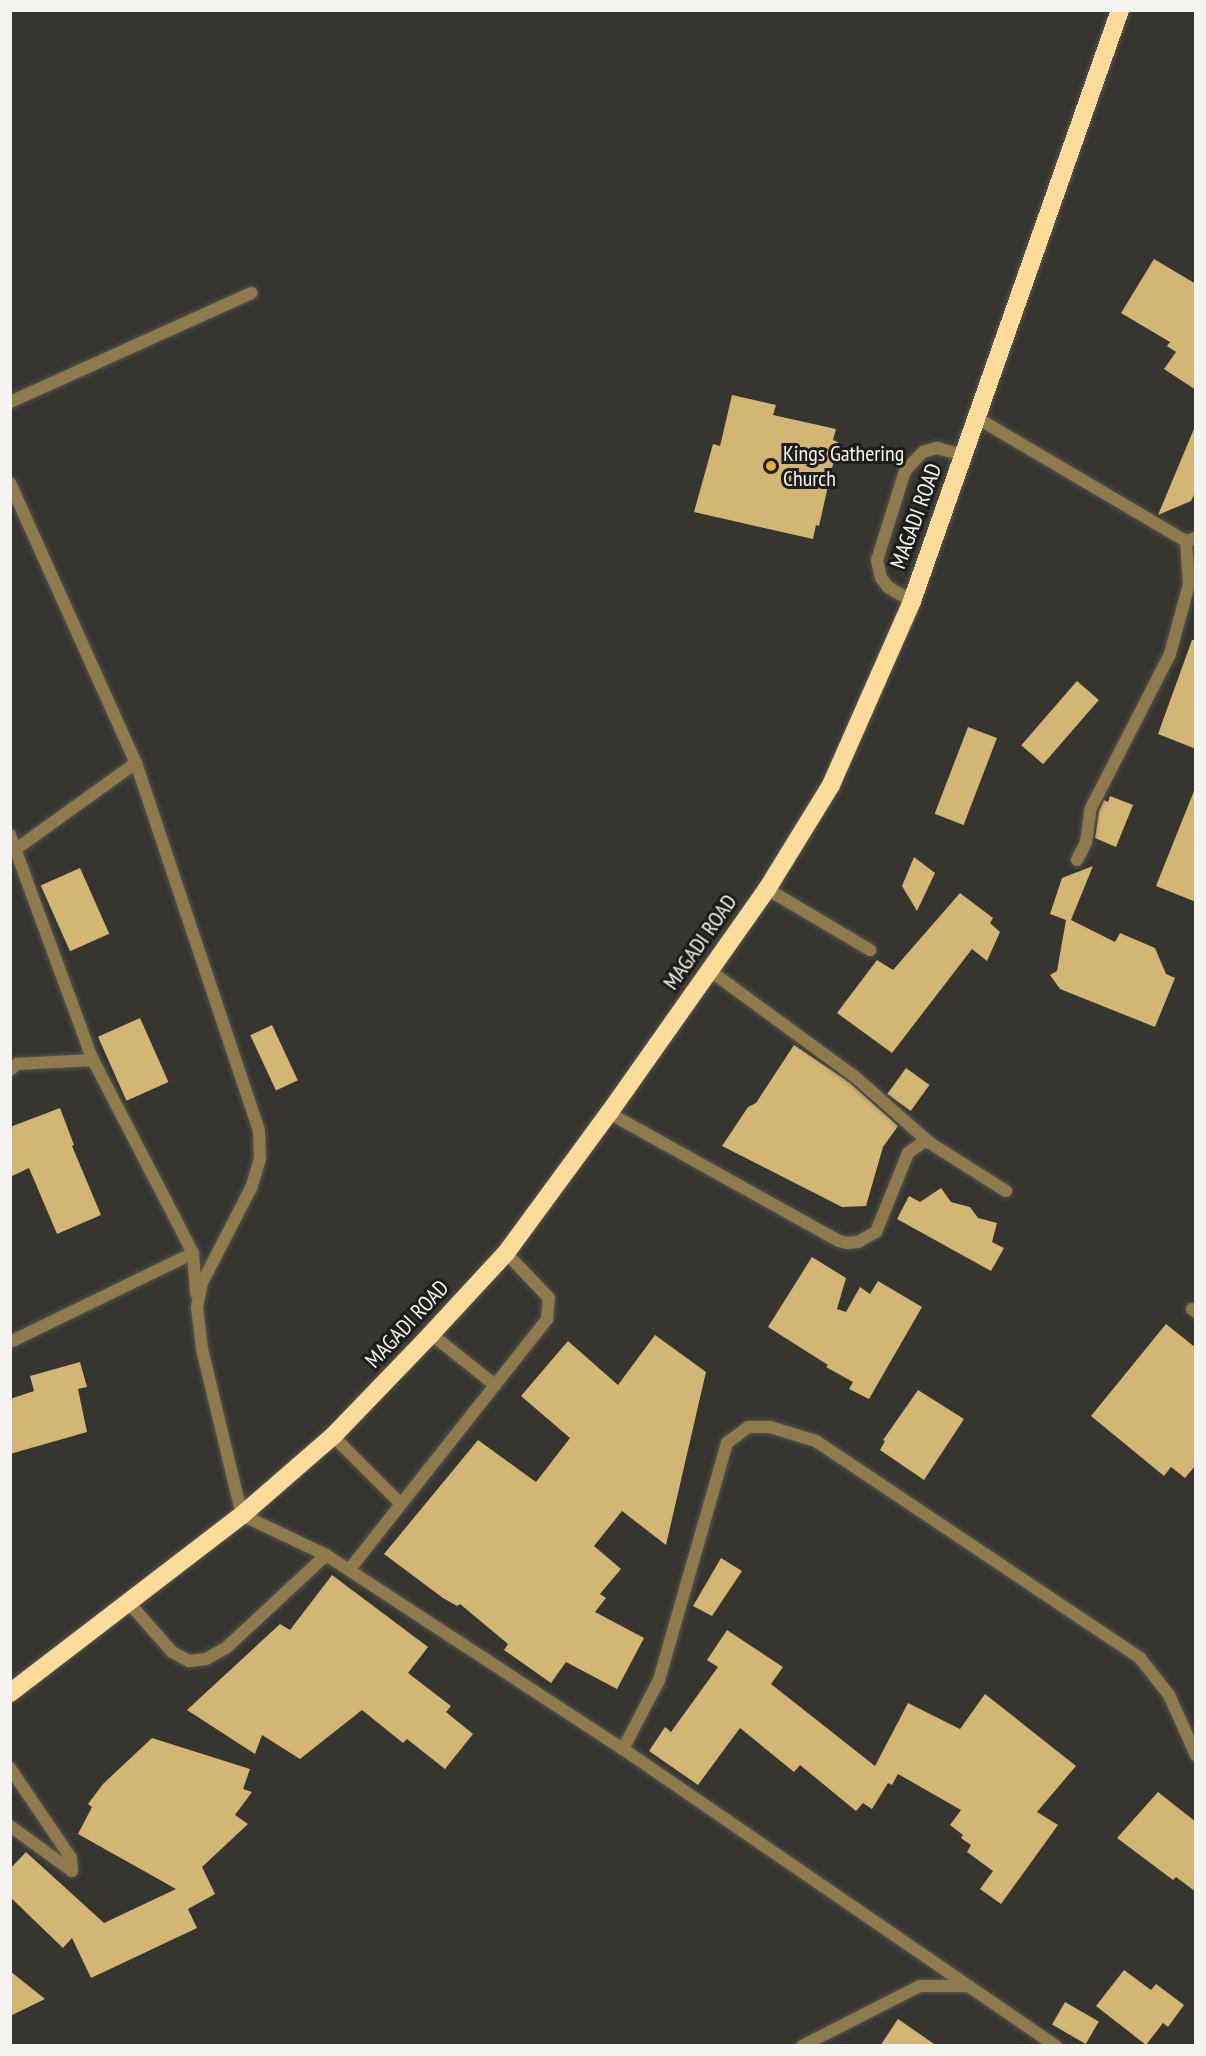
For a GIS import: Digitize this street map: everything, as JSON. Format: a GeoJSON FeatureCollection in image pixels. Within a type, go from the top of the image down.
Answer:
{"type":"FeatureCollection","features":[{"type":"Feature","properties":{"kind":"highway","name":"MAGADI ROAD"},"geometry":{"type":"LineString","coordinates":[[10,1693],[242,1515],[333,1436],[431,1334],[506,1253],[609,1113],[767,889],[831,785],[912,601],[1120,10]]}},
{"type":"Feature","properties":{"kind":"street"},"geometry":{"type":"LineString","coordinates":[[10,402],[251,293]]}},
{"type":"Feature","properties":{"kind":"street"},"geometry":{"type":"LineString","coordinates":[[977,418],[1191,539],[1189,584],[1170,654],[1091,808],[1086,842],[1077,860]]}},
{"type":"Feature","properties":{"kind":"street"},"geometry":{"type":"LineString","coordinates":[[912,601],[888,587],[881,578],[877,560],[905,471],[923,452],[937,448],[963,455]]}},
{"type":"Feature","properties":{"kind":"street"},"geometry":{"type":"LineString","coordinates":[[10,483],[136,763],[259,1130],[260,1159],[251,1188],[202,1282],[197,1307]]}},
{"type":"Feature","properties":{"kind":"street"},"geometry":{"type":"LineString","coordinates":[[14,851],[136,763]]}},
{"type":"Feature","properties":{"kind":"street"},"geometry":{"type":"LineString","coordinates":[[10,835],[93,1060],[193,1252],[202,1349],[242,1515],[326,1555],[349,1570],[623,1749],[1056,2046]]}},
{"type":"Feature","properties":{"kind":"street"},"geometry":{"type":"LineString","coordinates":[[767,889],[870,950]]}},
{"type":"Feature","properties":{"kind":"street"},"geometry":{"type":"LineString","coordinates":[[709,970],[854,1076],[930,1143],[1006,1191]]}},
{"type":"Feature","properties":{"kind":"street"},"geometry":{"type":"LineString","coordinates":[[10,1070],[17,1064],[93,1060]]}},
{"type":"Feature","properties":{"kind":"street"},"geometry":{"type":"LineString","coordinates":[[609,1113],[847,1243],[858,1242],[876,1232],[908,1153],[917,1145],[930,1143]]}},
{"type":"Feature","properties":{"kind":"street"},"geometry":{"type":"LineString","coordinates":[[10,1342],[193,1252]]}},
{"type":"Feature","properties":{"kind":"street"},"geometry":{"type":"LineString","coordinates":[[349,1570],[547,1319],[550,1308],[549,1298],[506,1253]]}},
{"type":"Feature","properties":{"kind":"street"},"geometry":{"type":"LineString","coordinates":[[431,1334],[495,1385]]}},
{"type":"Feature","properties":{"kind":"street"},"geometry":{"type":"LineString","coordinates":[[623,1749],[659,1680],[727,1443],[748,1427],[770,1427],[816,1441],[1140,1658],[1169,1695],[1196,1755]]}},
{"type":"Feature","properties":{"kind":"street"},"geometry":{"type":"LineString","coordinates":[[333,1436],[401,1504]]}},
{"type":"Feature","properties":{"kind":"street"},"geometry":{"type":"LineString","coordinates":[[129,1603],[172,1652],[189,1661],[206,1659],[226,1648],[326,1555]]}},
{"type":"Feature","properties":{"kind":"street"},"geometry":{"type":"LineString","coordinates":[[10,1768],[71,1858],[72,1871],[10,1826]]}},
{"type":"Feature","properties":{"kind":"street"},"geometry":{"type":"LineString","coordinates":[[802,2046],[920,1986],[969,1986]]}},
{"type":"Feature","properties":{"kind":"building"},"geometry":{"type":"Polygon","coordinates":[[[1154,259],[1196,284],[1196,390],[1164,369],[1176,352],[1167,346],[1170,342],[1121,313],[1154,259]]]}},
{"type":"Feature","properties":{"kind":"building","name":"Kings Gathering Church"},"geometry":{"type":"Polygon","coordinates":[[[732,395],[776,405],[773,415],[836,429],[833,440],[838,442],[819,526],[816,525],[813,539],[694,512],[713,444],[720,446],[732,395]]]}},
{"type":"Feature","properties":{"kind":"building"},"geometry":{"type":"Polygon","coordinates":[[[1196,424],[1196,491],[1191,501],[1158,515],[1196,424]]]}},
{"type":"Feature","properties":{"kind":"building"},"geometry":{"type":"Polygon","coordinates":[[[1192,640],[1196,640],[1196,749],[1158,734],[1192,640]]]}},
{"type":"Feature","properties":{"kind":"building"},"geometry":{"type":"Polygon","coordinates":[[[1077,681],[1099,700],[1043,764],[1021,745],[1077,681]]]}},
{"type":"Feature","properties":{"kind":"building"},"geometry":{"type":"Polygon","coordinates":[[[968,727],[997,738],[964,825],[935,814],[968,727]]]}},
{"type":"Feature","properties":{"kind":"building"},"geometry":{"type":"Polygon","coordinates":[[[1194,791],[1196,792],[1196,902],[1156,886],[1194,791]]]}},
{"type":"Feature","properties":{"kind":"building"},"geometry":{"type":"Polygon","coordinates":[[[1110,796],[1133,805],[1116,847],[1095,838],[1099,811],[1104,800],[1108,802],[1110,796]]]}},
{"type":"Feature","properties":{"kind":"building"},"geometry":{"type":"Polygon","coordinates":[[[914,857],[935,873],[917,911],[902,886],[914,857]]]}},
{"type":"Feature","properties":{"kind":"building"},"geometry":{"type":"Polygon","coordinates":[[[1093,866],[1071,920],[1115,942],[1120,933],[1155,948],[1166,974],[1175,978],[1155,1027],[1060,989],[1050,975],[1057,971],[1066,920],[1050,914],[1062,878],[1093,866]]]}},
{"type":"Feature","properties":{"kind":"building"},"geometry":{"type":"Polygon","coordinates":[[[80,868],[109,934],[70,951],[41,885],[80,868]]]}},
{"type":"Feature","properties":{"kind":"building"},"geometry":{"type":"Polygon","coordinates":[[[960,893],[993,918],[990,923],[1000,932],[987,961],[972,949],[892,1053],[837,1013],[877,960],[893,970],[960,893]]]}},
{"type":"Feature","properties":{"kind":"building"},"geometry":{"type":"Polygon","coordinates":[[[140,1018],[168,1082],[126,1101],[98,1037],[140,1018]]]}},
{"type":"Feature","properties":{"kind":"building"},"geometry":{"type":"Polygon","coordinates":[[[272,1025],[298,1080],[276,1090],[250,1035],[272,1025]]]}},
{"type":"Feature","properties":{"kind":"building"},"geometry":{"type":"Polygon","coordinates":[[[794,1045],[849,1082],[898,1126],[883,1147],[866,1206],[842,1207],[722,1146],[748,1107],[756,1103],[794,1045]]]}},
{"type":"Feature","properties":{"kind":"building"},"geometry":{"type":"Polygon","coordinates":[[[906,1068],[929,1085],[911,1111],[887,1094],[906,1068]]]}},
{"type":"Feature","properties":{"kind":"building"},"geometry":{"type":"Polygon","coordinates":[[[60,1108],[74,1145],[72,1146],[101,1215],[57,1234],[29,1168],[10,1177],[10,1127],[60,1108]]]}},
{"type":"Feature","properties":{"kind":"building"},"geometry":{"type":"Polygon","coordinates":[[[941,1188],[951,1202],[970,1207],[978,1218],[997,1223],[992,1242],[1004,1248],[991,1271],[897,1219],[909,1196],[920,1202],[941,1188]]]}},
{"type":"Feature","properties":{"kind":"building"},"geometry":{"type":"Polygon","coordinates":[[[812,1257],[846,1278],[837,1309],[846,1312],[860,1287],[870,1294],[878,1281],[922,1307],[869,1399],[849,1389],[853,1382],[826,1367],[828,1365],[768,1327],[812,1257]]]}},
{"type":"Feature","properties":{"kind":"building"},"geometry":{"type":"Polygon","coordinates":[[[1166,1324],[1196,1348],[1196,1465],[1185,1478],[1171,1467],[1164,1476],[1091,1416],[1166,1324]]]}},
{"type":"Feature","properties":{"kind":"building"},"geometry":{"type":"Polygon","coordinates":[[[655,1335],[706,1372],[666,1545],[622,1511],[594,1546],[621,1569],[600,1594],[606,1598],[595,1612],[644,1638],[617,1689],[566,1662],[551,1683],[504,1650],[508,1644],[460,1604],[457,1606],[443,1598],[384,1554],[478,1440],[536,1482],[570,1438],[521,1396],[568,1341],[618,1385],[655,1335]]]}},
{"type":"Feature","properties":{"kind":"building"},"geometry":{"type":"Polygon","coordinates":[[[80,1362],[87,1387],[78,1389],[87,1432],[10,1454],[10,1399],[34,1391],[30,1376],[80,1362]]]}},
{"type":"Feature","properties":{"kind":"building"},"geometry":{"type":"Polygon","coordinates":[[[918,1390],[964,1419],[924,1480],[880,1450],[885,1441],[883,1440],[918,1390]]]}},
{"type":"Feature","properties":{"kind":"building"},"geometry":{"type":"Polygon","coordinates":[[[721,1558],[742,1571],[712,1616],[693,1606],[721,1558]]]}},
{"type":"Feature","properties":{"kind":"building"},"geometry":{"type":"Polygon","coordinates":[[[332,1575],[428,1647],[408,1673],[451,1706],[446,1712],[473,1734],[445,1769],[407,1739],[403,1743],[362,1710],[300,1759],[262,1735],[255,1754],[187,1710],[280,1624],[290,1630],[332,1575]]]}},
{"type":"Feature","properties":{"kind":"building"},"geometry":{"type":"Polygon","coordinates":[[[727,1630],[783,1667],[771,1684],[875,1766],[908,1703],[960,1729],[985,1694],[1076,1766],[1037,1812],[1058,1825],[1001,1904],[980,1889],[993,1871],[967,1852],[971,1845],[961,1838],[963,1835],[950,1825],[961,1810],[898,1774],[892,1785],[888,1783],[872,1809],[863,1803],[856,1811],[800,1765],[794,1772],[740,1728],[698,1785],[649,1751],[665,1727],[671,1732],[718,1667],[707,1660],[727,1630]]]}},
{"type":"Feature","properties":{"kind":"building"},"geometry":{"type":"Polygon","coordinates":[[[152,1738],[250,1769],[243,1789],[252,1792],[235,1815],[248,1824],[202,1867],[215,1894],[188,1909],[197,1928],[91,1978],[72,1938],[63,1948],[10,1897],[10,1869],[26,1852],[104,1923],[176,1889],[78,1834],[92,1807],[88,1804],[103,1784],[152,1738]]]}},
{"type":"Feature","properties":{"kind":"building"},"geometry":{"type":"Polygon","coordinates":[[[1158,1792],[1196,1822],[1196,1892],[1176,1877],[1173,1880],[1117,1838],[1158,1792]]]}},
{"type":"Feature","properties":{"kind":"building"},"geometry":{"type":"Polygon","coordinates":[[[1124,1970],[1151,1990],[1156,1984],[1184,2005],[1168,2027],[1163,2023],[1146,2045],[1096,2006],[1124,1970]]]}},
{"type":"Feature","properties":{"kind":"building"},"geometry":{"type":"Polygon","coordinates":[[[10,1971],[45,1999],[10,2016],[10,1971]]]}},
{"type":"Feature","properties":{"kind":"building"},"geometry":{"type":"Polygon","coordinates":[[[1065,2002],[1099,2022],[1086,2044],[1052,2025],[1065,2002]]]}},
{"type":"Feature","properties":{"kind":"building"},"geometry":{"type":"Polygon","coordinates":[[[898,2019],[937,2046],[880,2046],[898,2019]]]}},
{"type":"Feature","properties":{"kind":"place","name":"Kings Gathering Church"},"geometry":{"type":"Point","coordinates":[771,466]}}]}
